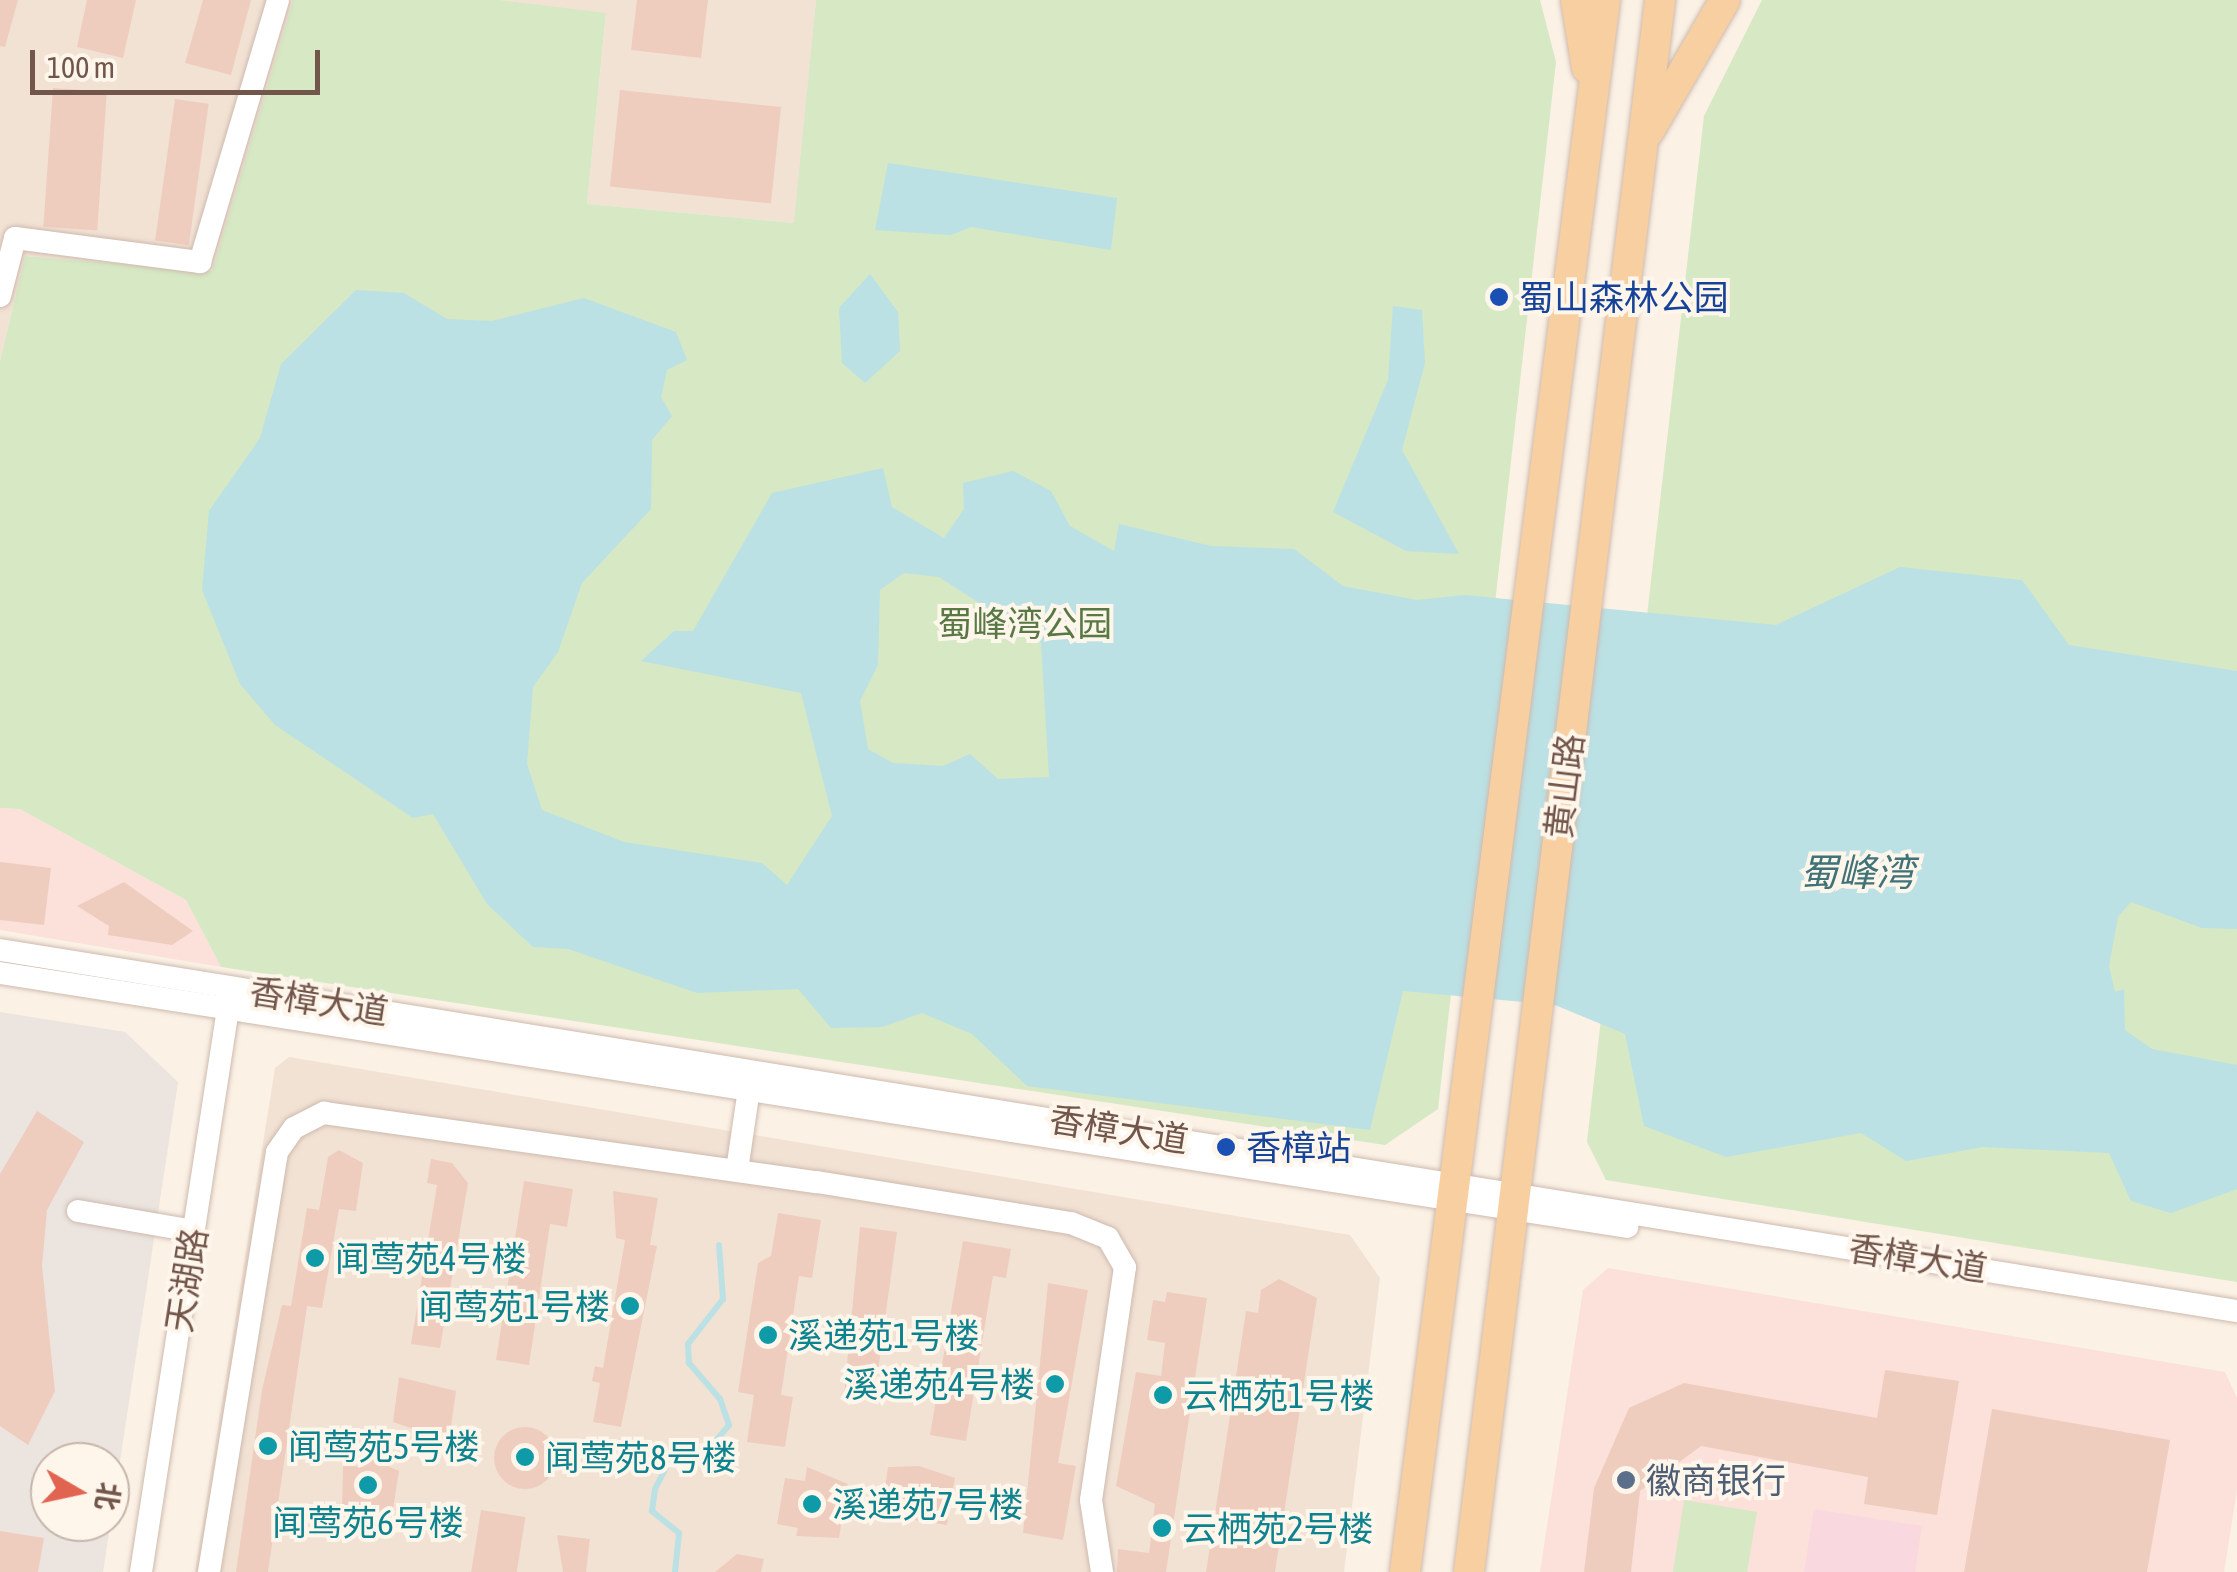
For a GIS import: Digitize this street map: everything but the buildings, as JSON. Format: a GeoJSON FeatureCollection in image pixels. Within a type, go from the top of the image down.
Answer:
{"type":"FeatureCollection","features":[{"type":"Feature","properties":{"kind":"main road"},"geometry":{"type":"LineString","coordinates":[[1576,0],[1592,100]]}},
{"type":"Feature","properties":{"kind":"main road"},"geometry":{"type":"LineString","coordinates":[[1404,1572],[1450,1190],[1535,583],[1605,0]]}},
{"type":"Feature","properties":{"kind":"main road","name":"黄山路"},"geometry":{"type":"LineString","coordinates":[[1469,1572],[1517,1202],[1660,0]]}},
{"type":"Feature","properties":{"kind":"main road"},"geometry":{"type":"LineString","coordinates":[[1640,146],[1724,0]]}},
{"type":"Feature","properties":{"kind":"main road"},"geometry":{"type":"LineString","coordinates":[[1598,55],[1621,30],[1648,34],[1652,62]]}},
{"type":"Feature","properties":{"kind":"street"},"geometry":{"type":"LineString","coordinates":[[0,296],[15,238],[200,262],[278,0]]}},
{"type":"Feature","properties":{"kind":"street","name":"香樟大道"},"geometry":{"type":"LineString","coordinates":[[0,950],[230,998]]}},
{"type":"Feature","properties":{"kind":"street","name":"香樟大道"},"geometry":{"type":"LineString","coordinates":[[0,973],[230,998],[1450,1190],[2237,1321]]}},
{"type":"Feature","properties":{"kind":"street","name":"天湖路"},"geometry":{"type":"LineString","coordinates":[[141,1572],[230,998]]}},
{"type":"Feature","properties":{"kind":"street"},"geometry":{"type":"LineString","coordinates":[[736,1170],[750,1080]]}},
{"type":"Feature","properties":{"kind":"street"},"geometry":{"type":"LineString","coordinates":[[209,1572],[277,1152],[294,1128],[324,1114],[389,1118],[736,1170],[1070,1223],[1108,1238],[1125,1267],[1091,1500],[1102,1572]]}},
{"type":"Feature","properties":{"kind":"street","name":"香樟大道"},"geometry":{"type":"LineString","coordinates":[[1517,1202],[2237,1310]]}},
{"type":"Feature","properties":{"kind":"street"},"geometry":{"type":"LineString","coordinates":[[78,1211],[194,1231]]}},
{"type":"Feature","properties":{"kind":"shaded area"},"geometry":{"type":"Polygon","coordinates":[[[0,0],[293,0],[212,271],[25,256],[0,361],[0,0]]]}},
{"type":"Feature","properties":{"kind":"shaded area"},"geometry":{"type":"Polygon","coordinates":[[[500,0],[816,0],[795,223],[587,204],[606,14],[500,0]]]}},
{"type":"Feature","properties":{"kind":"shaded area"},"geometry":{"type":"Polygon","coordinates":[[[0,808],[20,809],[186,900],[221,967],[0,930],[0,808]]]}},
{"type":"Feature","properties":{"kind":"shaded area"},"geometry":{"type":"Polygon","coordinates":[[[0,1012],[125,1032],[178,1082],[123,1442],[30,1442],[30,1542],[108,1542],[103,1572],[0,1572],[0,1012]]]}},
{"type":"Feature","properties":{"kind":"shaded area"},"geometry":{"type":"Polygon","coordinates":[[[289,1057],[1350,1235],[1380,1278],[1344,1572],[195,1572],[275,1068],[289,1057]]]}},
{"type":"Feature","properties":{"kind":"shaded area"},"geometry":{"type":"Polygon","coordinates":[[[1608,1268],[2225,1372],[2237,1398],[2237,1490],[2224,1572],[1540,1572],[1583,1290],[1608,1268]]]}},
{"type":"Feature","properties":{"kind":"shaded area"},"geometry":{"type":"Polygon","coordinates":[[[1814,1509],[1922,1526],[1915,1572],[1804,1572],[1814,1509]]]}},
{"type":"Feature","properties":{"kind":"green space","name":"蜀峰湾公园"},"geometry":{"type":"Polygon","coordinates":[[[293,0],[500,0],[606,13],[587,204],[794,223],[816,0],[1540,0],[1556,62],[1438,1109],[1385,1145],[221,967],[186,900],[20,809],[0,808],[0,361],[25,256],[212,271],[293,0]]]}},
{"type":"Feature","properties":{"kind":"green space"},"geometry":{"type":"Polygon","coordinates":[[[1762,0],[2237,0],[2237,1282],[1606,1180],[1587,1142],[1704,116],[1762,0]]]}},
{"type":"Feature","properties":{"kind":"green space"},"geometry":{"type":"Polygon","coordinates":[[[1684,1500],[1757,1512],[1747,1572],[1673,1572],[1684,1500]]]}},
{"type":"Feature","properties":{"kind":"water"},"geometry":{"type":"Polygon","coordinates":[[[888,163],[1117,198],[1111,250],[971,227],[951,235],[875,230],[888,163]]]}},
{"type":"Feature","properties":{"kind":"water"},"geometry":{"type":"Polygon","coordinates":[[[870,274],[898,312],[900,351],[865,383],[842,363],[839,308],[870,274]]]}},
{"type":"Feature","properties":{"kind":"water","name":"蜀峰湾"},"geometry":{"type":"Polygon","coordinates":[[[356,290],[404,293],[447,319],[492,321],[584,298],[676,332],[687,360],[667,370],[661,397],[672,416],[652,440],[651,509],[582,583],[558,652],[533,687],[527,764],[542,810],[624,842],[762,863],[787,885],[832,816],[801,693],[641,661],[674,631],[693,631],[772,493],[883,468],[892,507],[944,538],[964,509],[963,483],[1013,471],[1051,491],[1070,526],[1114,551],[1119,524],[1211,546],[1294,549],[1343,586],[1417,600],[1465,595],[1776,625],[1900,567],[2022,580],[2069,645],[2237,671],[2237,929],[2202,928],[2131,902],[2118,917],[2109,966],[2115,992],[2124,989],[2125,1030],[2152,1049],[2237,1065],[2237,1189],[2171,1213],[2131,1201],[2109,1153],[1983,1147],[1906,1161],[1861,1133],[1726,1157],[1644,1126],[1625,1034],[1555,1005],[1403,991],[1370,1130],[1027,1086],[972,1034],[922,1013],[882,1027],[831,1028],[798,989],[697,993],[568,949],[533,947],[487,904],[433,814],[413,818],[275,725],[240,684],[202,590],[209,511],[260,438],[281,364],[356,290]],[[904,573],[880,590],[878,665],[860,701],[868,749],[893,763],[943,766],[970,754],[998,779],[1049,777],[1041,643],[939,577],[904,573]]]}},
{"type":"Feature","properties":{"kind":"water"},"geometry":{"type":"Polygon","coordinates":[[[1393,306],[1422,310],[1425,363],[1402,450],[1459,554],[1406,551],[1333,512],[1388,380],[1393,306]]]}},
{"type":"Feature","properties":{"kind":"waterway"},"geometry":{"type":"LineString","coordinates":[[675,1572],[679,1533],[652,1511],[655,1489],[671,1458],[714,1443],[729,1425],[720,1399],[689,1363],[688,1344],[723,1299],[719,1245]]}},
{"type":"Feature","properties":{"kind":"place","name":"蜀山森林公园"},"geometry":{"type":"Point","coordinates":[1499,297]}},
{"type":"Feature","properties":{"kind":"place","name":"香樟站"},"geometry":{"type":"Point","coordinates":[1226,1147]}},
{"type":"Feature","properties":{"kind":"place","name":"闻莺苑4号楼"},"geometry":{"type":"Point","coordinates":[315,1258]}},
{"type":"Feature","properties":{"kind":"place","name":"闻莺苑1号楼"},"geometry":{"type":"Point","coordinates":[630,1306]}},
{"type":"Feature","properties":{"kind":"place","name":"溪递苑1号楼"},"geometry":{"type":"Point","coordinates":[768,1335]}},
{"type":"Feature","properties":{"kind":"place","name":"溪递苑4号楼"},"geometry":{"type":"Point","coordinates":[1055,1384]}},
{"type":"Feature","properties":{"kind":"place","name":"云栖苑1号楼"},"geometry":{"type":"Point","coordinates":[1163,1395]}},
{"type":"Feature","properties":{"kind":"place","name":"闻莺苑5号楼"},"geometry":{"type":"Point","coordinates":[268,1446]}},
{"type":"Feature","properties":{"kind":"place","name":"闻莺苑8号楼"},"geometry":{"type":"Point","coordinates":[525,1457]}},
{"type":"Feature","properties":{"kind":"place","name":"徽商银行"},"geometry":{"type":"Point","coordinates":[1626,1480]}},
{"type":"Feature","properties":{"kind":"place","name":"闻莺苑6号楼"},"geometry":{"type":"Point","coordinates":[368,1485]}},
{"type":"Feature","properties":{"kind":"place","name":"溪递苑7号楼"},"geometry":{"type":"Point","coordinates":[812,1504]}},
{"type":"Feature","properties":{"kind":"place","name":"云栖苑2号楼"},"geometry":{"type":"Point","coordinates":[1162,1528]}}]}
